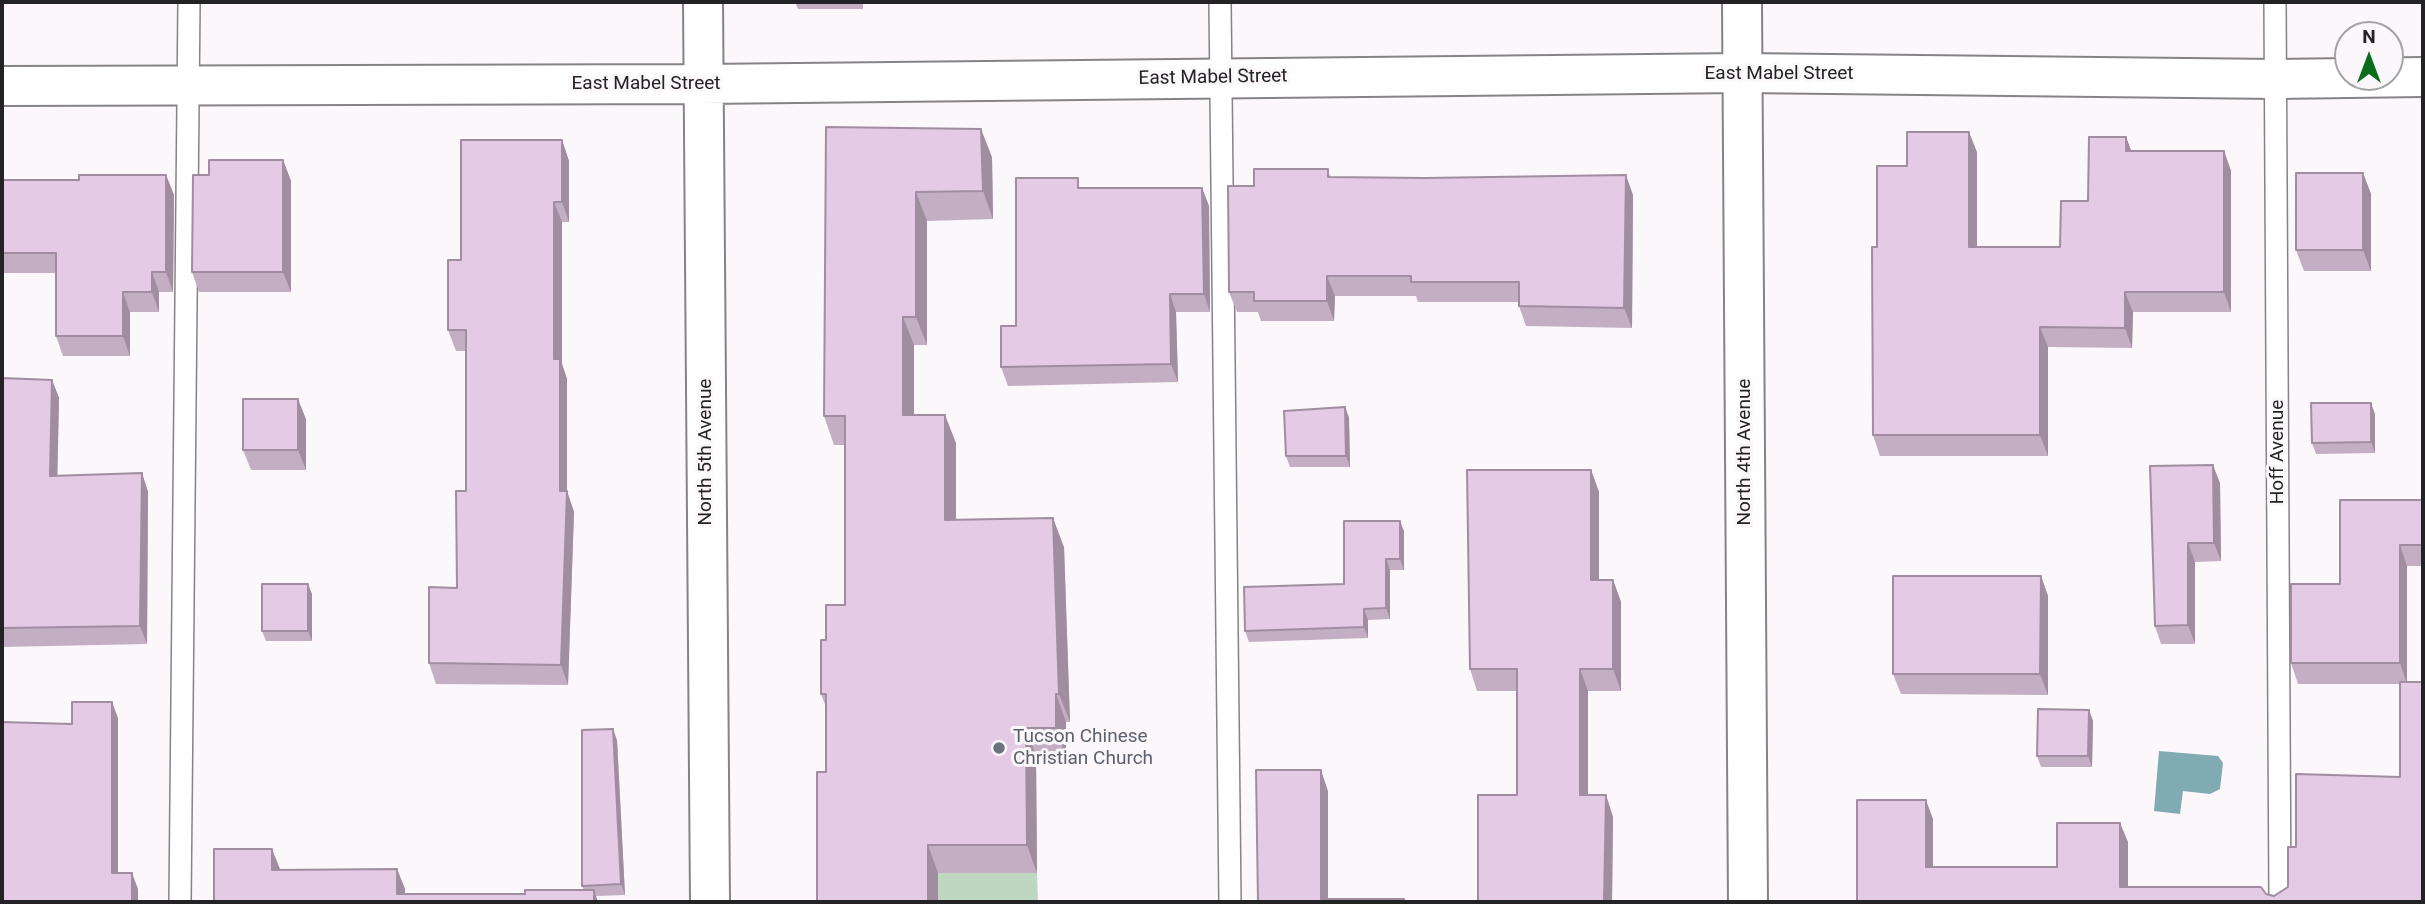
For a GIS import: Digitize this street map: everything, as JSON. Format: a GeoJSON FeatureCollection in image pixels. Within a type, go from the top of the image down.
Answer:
{"type":"FeatureCollection","features":[{"type":"Feature","properties":{"kind":"street","name":"North 5th Avenue"},"geometry":{"type":"LineString","coordinates":[[703,2],[710,902]]}},
{"type":"Feature","properties":{"kind":"street","name":"North 4th Avenue"},"geometry":{"type":"LineString","coordinates":[[1742,2],[1748,902]]}},
{"type":"Feature","properties":{"kind":"street","name":"East Mabel Street"},"geometry":{"type":"LineString","coordinates":[[2,86],[703,84],[1742,73],[2276,79],[2423,77]]}},
{"type":"Feature","properties":{"kind":"lane"},"geometry":{"type":"LineString","coordinates":[[180,902],[189,2]]}},
{"type":"Feature","properties":{"kind":"lane"},"geometry":{"type":"LineString","coordinates":[[1220,2],[1230,902]]}},
{"type":"Feature","properties":{"kind":"lane","name":"Hoff Avenue"},"geometry":{"type":"LineString","coordinates":[[2275,2],[2280,902]]}},
{"type":"Feature","properties":{"kind":"green space"},"geometry":{"type":"Polygon","coordinates":[[[938,873],[1037,873],[1038,902],[938,902],[938,873]]]}},
{"type":"Feature","properties":{"kind":"water"},"geometry":{"type":"Polygon","coordinates":[[[2159,751],[2218,756],[2223,763],[2220,789],[2210,794],[2183,791],[2180,814],[2154,811],[2159,751]]]}},
{"type":"Feature","properties":{"kind":"building"},"geometry":{"type":"Polygon","coordinates":[[[826,127],[981,129],[983,191],[916,192],[916,317],[903,317],[903,415],[945,415],[945,520],[1053,518],[1059,694],[1056,694],[1056,728],[1026,728],[1027,845],[928,845],[928,902],[817,902],[817,772],[826,772],[826,694],[821,694],[821,640],[826,640],[826,605],[845,605],[845,416],[824,416],[826,127]]]}},
{"type":"Feature","properties":{"kind":"building"},"geometry":{"type":"Polygon","coordinates":[[[1907,132],[1969,132],[1969,247],[2060,247],[2061,201],[2088,201],[2089,137],[2126,137],[2126,151],[2224,151],[2224,292],[2125,292],[2125,328],[2040,327],[2040,435],[1873,435],[1872,247],[1877,247],[1877,166],[1907,166],[1907,132]]]}},
{"type":"Feature","properties":{"kind":"building"},"geometry":{"type":"Polygon","coordinates":[[[461,140],[562,140],[562,202],[554,202],[554,359],[560,359],[560,491],[567,491],[561,665],[429,663],[429,587],[457,588],[456,491],[466,491],[466,330],[448,330],[448,260],[461,260],[461,140]]]}},
{"type":"Feature","properties":{"kind":"building"},"geometry":{"type":"Polygon","coordinates":[[[209,160],[283,160],[283,272],[192,272],[193,175],[209,175],[209,160]]]}},
{"type":"Feature","properties":{"kind":"building"},"geometry":{"type":"Polygon","coordinates":[[[1254,169],[1328,169],[1328,177],[1626,175],[1624,308],[1519,306],[1519,282],[1411,282],[1411,276],[1327,276],[1327,301],[1254,301],[1254,292],[1229,292],[1228,186],[1254,186],[1254,169]]]}},
{"type":"Feature","properties":{"kind":"building"},"geometry":{"type":"Polygon","coordinates":[[[2296,173],[2363,173],[2363,250],[2296,250],[2296,173]]]}},
{"type":"Feature","properties":{"kind":"building"},"geometry":{"type":"Polygon","coordinates":[[[79,175],[166,175],[166,272],[152,272],[152,292],[123,292],[123,336],[56,336],[56,253],[2,253],[2,180],[79,180],[79,175]]]}},
{"type":"Feature","properties":{"kind":"building"},"geometry":{"type":"Polygon","coordinates":[[[1016,178],[1078,178],[1078,188],[1202,188],[1204,294],[1170,294],[1171,364],[1001,367],[1001,326],[1016,326],[1016,178]]]}},
{"type":"Feature","properties":{"kind":"building"},"geometry":{"type":"Polygon","coordinates":[[[2,378],[52,380],[50,476],[142,473],[140,626],[2,628],[2,378]]]}},
{"type":"Feature","properties":{"kind":"building"},"geometry":{"type":"Polygon","coordinates":[[[243,399],[298,399],[298,450],[243,450],[243,399]]]}},
{"type":"Feature","properties":{"kind":"building"},"geometry":{"type":"Polygon","coordinates":[[[2311,403],[2371,403],[2371,442],[2312,443],[2311,403]]]}},
{"type":"Feature","properties":{"kind":"building"},"geometry":{"type":"Polygon","coordinates":[[[1345,407],[1346,456],[1286,456],[1284,411],[1345,407]]]}},
{"type":"Feature","properties":{"kind":"building"},"geometry":{"type":"Polygon","coordinates":[[[2213,465],[2214,543],[2188,543],[2188,625],[2155,626],[2150,466],[2213,465]]]}},
{"type":"Feature","properties":{"kind":"building"},"geometry":{"type":"Polygon","coordinates":[[[1467,470],[1591,470],[1591,580],[1613,580],[1613,669],[1580,669],[1580,795],[1606,795],[1604,902],[1478,902],[1478,795],[1517,795],[1517,669],[1470,669],[1467,470]]]}},
{"type":"Feature","properties":{"kind":"building"},"geometry":{"type":"Polygon","coordinates":[[[2340,500],[2423,500],[2423,545],[2400,545],[2400,663],[2291,663],[2291,584],[2340,584],[2340,500]]]}},
{"type":"Feature","properties":{"kind":"building"},"geometry":{"type":"Polygon","coordinates":[[[1344,521],[1400,521],[1400,559],[1386,559],[1386,608],[1364,609],[1364,627],[1245,631],[1244,587],[1344,584],[1344,521]]]}},
{"type":"Feature","properties":{"kind":"building"},"geometry":{"type":"Polygon","coordinates":[[[1893,576],[2041,576],[2040,674],[1893,674],[1893,576]]]}},
{"type":"Feature","properties":{"kind":"building"},"geometry":{"type":"Polygon","coordinates":[[[262,584],[308,584],[308,631],[262,631],[262,584]]]}},
{"type":"Feature","properties":{"kind":"building"},"geometry":{"type":"Polygon","coordinates":[[[2400,682],[2423,682],[2423,902],[1857,902],[1857,800],[1926,800],[1926,867],[2057,867],[2057,823],[2120,823],[2120,887],[2261,887],[2266,894],[2274,896],[2288,887],[2288,847],[2296,847],[2296,774],[2400,777],[2400,682]]]}},
{"type":"Feature","properties":{"kind":"building"},"geometry":{"type":"Polygon","coordinates":[[[72,702],[112,702],[112,873],[132,873],[132,902],[2,902],[2,722],[72,724],[72,702]]]}},
{"type":"Feature","properties":{"kind":"building"},"geometry":{"type":"Polygon","coordinates":[[[2038,709],[2089,710],[2088,756],[2037,756],[2038,709]]]}},
{"type":"Feature","properties":{"kind":"building"},"geometry":{"type":"Polygon","coordinates":[[[613,729],[621,884],[582,886],[582,730],[613,729]]]}},
{"type":"Feature","properties":{"kind":"building"},"geometry":{"type":"Polygon","coordinates":[[[1256,770],[1321,770],[1321,899],[1404,899],[1404,902],[1258,902],[1256,770]]]}},
{"type":"Feature","properties":{"kind":"building"},"geometry":{"type":"Polygon","coordinates":[[[214,849],[272,849],[272,870],[397,869],[397,894],[525,894],[525,890],[594,890],[594,902],[214,902],[214,849]]]}},
{"type":"Feature","properties":{"kind":"place","name":"Tucson Chinese Christian Church"},"geometry":{"type":"Point","coordinates":[999,748]}}]}
